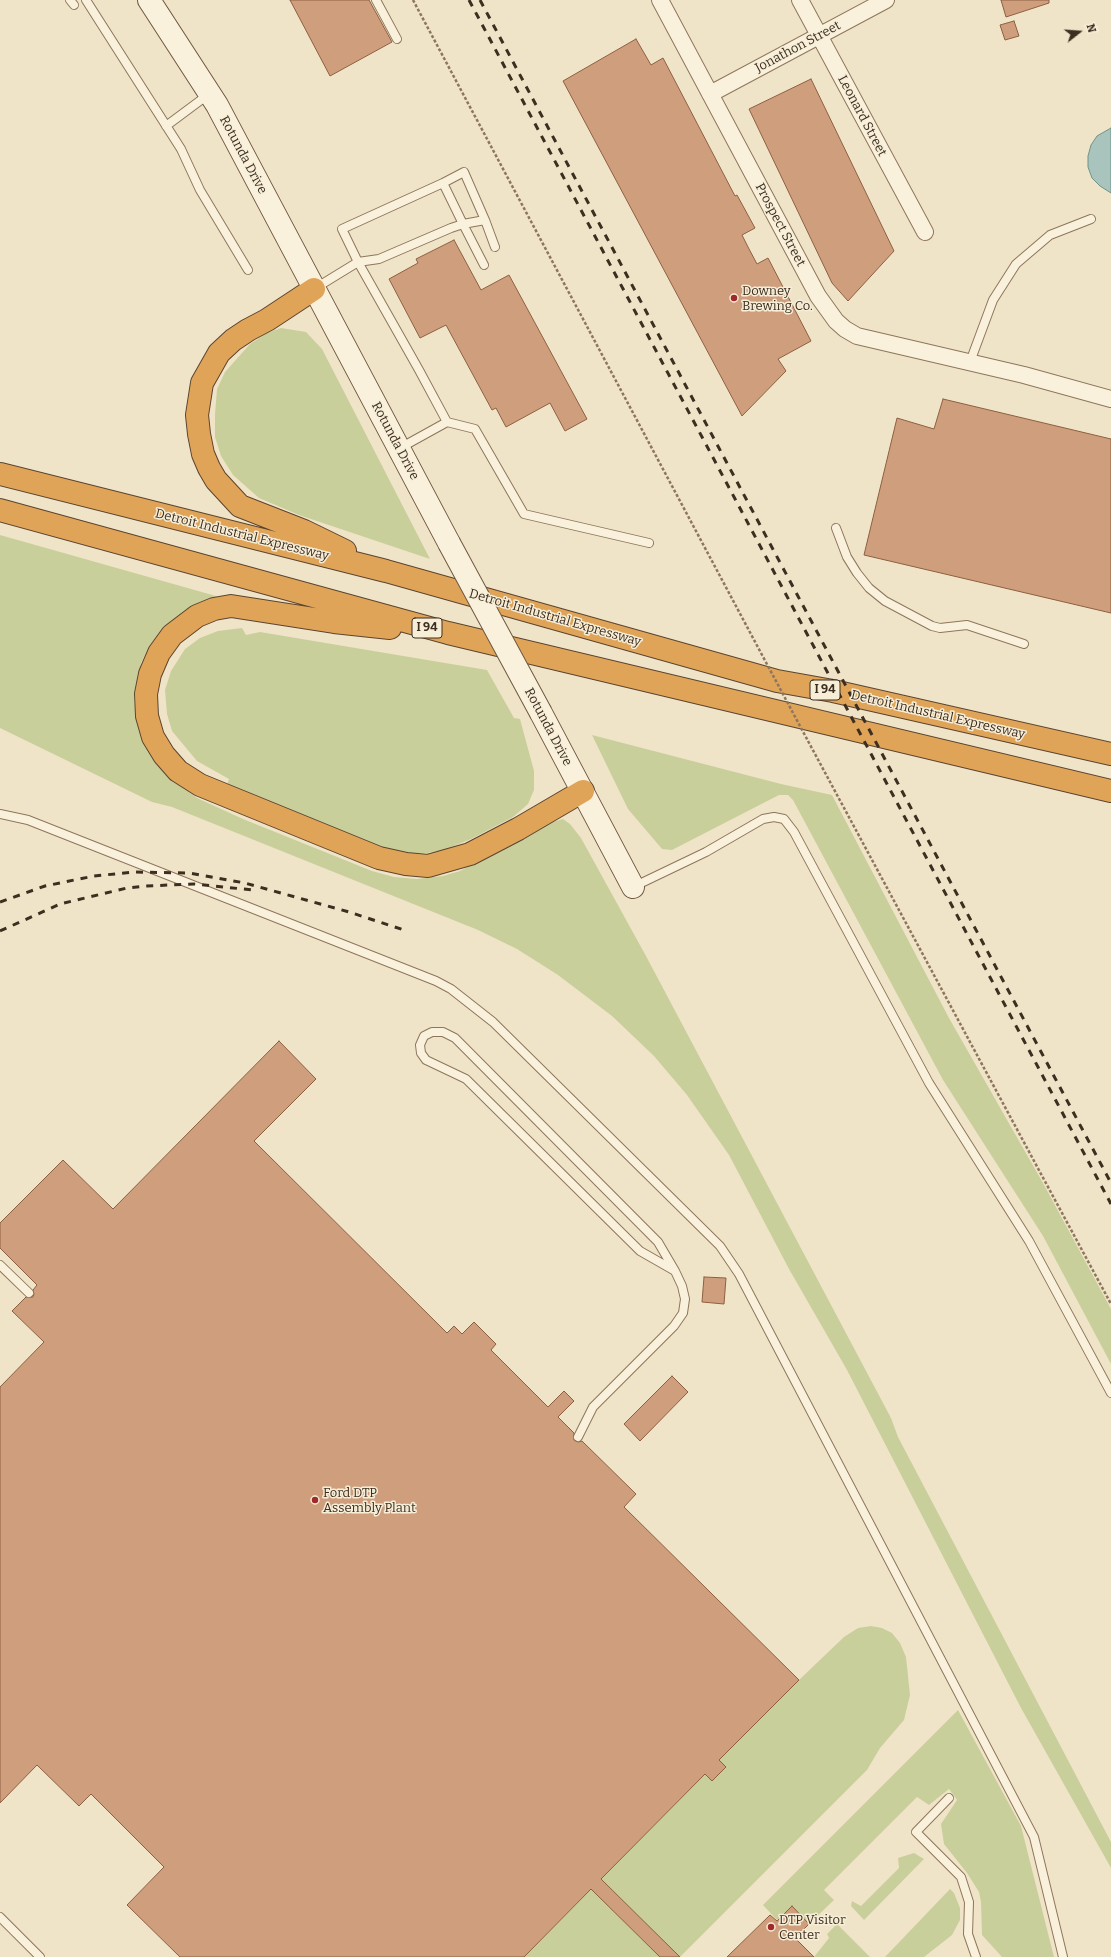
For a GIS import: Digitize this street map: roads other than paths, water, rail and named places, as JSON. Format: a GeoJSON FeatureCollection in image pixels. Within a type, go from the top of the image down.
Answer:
{"type":"FeatureCollection","features":[{"type":"Feature","properties":{"kind":"highway"},"geometry":{"type":"LineString","coordinates":[[314,289],[233,340],[219,353],[202,383],[199,400],[197,415],[198,434],[203,454],[216,480],[240,506],[304,531],[386,571]]}},
{"type":"Feature","properties":{"kind":"highway","name":"Detroit Industrial Expressway"},"geometry":{"type":"LineString","coordinates":[[0,474],[386,571],[777,681],[840,693],[1111,754]]}},
{"type":"Feature","properties":{"kind":"highway","name":"I 94"},"geometry":{"type":"LineString","coordinates":[[0,510],[448,633],[1111,791]]}},
{"type":"Feature","properties":{"kind":"highway"},"geometry":{"type":"LineString","coordinates":[[448,633],[334,622],[231,606],[214,610],[186,624],[172,635],[159,653],[150,674],[146,694],[147,716],[153,737],[164,755],[178,771],[200,785],[379,858],[406,864],[428,866],[470,854],[518,829],[582,791]]}},
{"type":"Feature","properties":{"kind":"main road","name":"Rotunda Drive"},"geometry":{"type":"LineString","coordinates":[[149,0],[210,93],[634,887]]}},
{"type":"Feature","properties":{"kind":"street","name":"Prospect Street"},"geometry":{"type":"LineString","coordinates":[[660,0],[818,296],[836,321],[855,336],[1024,375],[1111,399]]}},
{"type":"Feature","properties":{"kind":"street","name":"Leonard Street"},"geometry":{"type":"LineString","coordinates":[[800,0],[925,232]]}},
{"type":"Feature","properties":{"kind":"street","name":"Jonathon Street"},"geometry":{"type":"LineString","coordinates":[[710,94],[886,0]]}},
{"type":"Feature","properties":{"kind":"lane"},"geometry":{"type":"LineString","coordinates":[[86,0],[181,149],[200,190],[248,270]]}},
{"type":"Feature","properties":{"kind":"lane"},"geometry":{"type":"LineString","coordinates":[[376,0],[397,39]]}},
{"type":"Feature","properties":{"kind":"lane"},"geometry":{"type":"LineString","coordinates":[[166,126],[210,93]]}},
{"type":"Feature","properties":{"kind":"lane"},"geometry":{"type":"LineString","coordinates":[[447,422],[358,262],[342,228],[443,183],[464,172],[485,220],[495,248]]}},
{"type":"Feature","properties":{"kind":"lane"},"geometry":{"type":"LineString","coordinates":[[443,183],[484,265]]}},
{"type":"Feature","properties":{"kind":"lane"},"geometry":{"type":"LineString","coordinates":[[970,362],[993,300],[1016,264],[1050,235],[1091,219]]}},
{"type":"Feature","properties":{"kind":"lane"},"geometry":{"type":"LineString","coordinates":[[314,289],[358,262],[379,259],[463,224],[485,220]]}},
{"type":"Feature","properties":{"kind":"lane"},"geometry":{"type":"LineString","coordinates":[[399,449],[447,422],[475,429],[524,514],[649,543]]}},
{"type":"Feature","properties":{"kind":"lane"},"geometry":{"type":"LineString","coordinates":[[836,528],[848,557],[857,573],[869,588],[885,601],[932,626],[940,628],[967,625],[1024,644]]}},
{"type":"Feature","properties":{"kind":"lane"},"geometry":{"type":"LineString","coordinates":[[0,814],[28,820],[436,981],[451,989],[493,1022],[720,1246],[739,1274],[1034,1837],[1063,1957]]}},
{"type":"Feature","properties":{"kind":"lane"},"geometry":{"type":"LineString","coordinates":[[634,887],[706,852],[763,819],[774,817],[784,819],[794,832],[929,1083],[1029,1241],[1111,1393]]}},
{"type":"Feature","properties":{"kind":"lane"},"geometry":{"type":"LineString","coordinates":[[578,1437],[593,1407],[674,1326],[683,1313],[685,1299],[682,1286],[675,1272],[658,1242],[455,1038],[443,1032],[432,1032],[424,1036],[421,1053],[426,1060],[466,1079],[640,1252],[675,1272]]}},
{"type":"Feature","properties":{"kind":"lane"},"geometry":{"type":"LineString","coordinates":[[0,1264],[29,1294]]}},
{"type":"Feature","properties":{"kind":"lane"},"geometry":{"type":"LineString","coordinates":[[950,1798],[916,1832],[961,1878],[969,1902],[968,1934],[976,1957]]}},
{"type":"Feature","properties":{"kind":"lane"},"geometry":{"type":"LineString","coordinates":[[0,1917],[40,1957]]}},
{"type":"Feature","properties":{"kind":"water"},"geometry":{"type":"Polygon","coordinates":[[[1111,128],[1111,193],[1100,186],[1092,178],[1088,167],[1088,156],[1091,145],[1097,136],[1111,128]]]}},
{"type":"Feature","properties":{"kind":"railway"},"geometry":{"type":"LineString","coordinates":[[469,0],[1111,1204]]}},
{"type":"Feature","properties":{"kind":"railway"},"geometry":{"type":"LineString","coordinates":[[480,0],[1111,1183]]}},
{"type":"Feature","properties":{"kind":"railway"},"geometry":{"type":"LineString","coordinates":[[0,902],[45,886],[94,876],[135,872],[189,873],[245,883],[349,912],[407,931]]}},
{"type":"Feature","properties":{"kind":"railway"},"geometry":{"type":"LineString","coordinates":[[0,931],[60,904],[127,888],[194,884],[253,890]]}},
{"type":"Feature","properties":{"kind":"place","name":"Downey Brewing Co."},"geometry":{"type":"Point","coordinates":[734,298]}},
{"type":"Feature","properties":{"kind":"place","name":"Ford DTP Assembly Plant"},"geometry":{"type":"Point","coordinates":[315,1500]}},
{"type":"Feature","properties":{"kind":"place","name":"DTP Visitor Center"},"geometry":{"type":"Point","coordinates":[771,1927]}}]}
